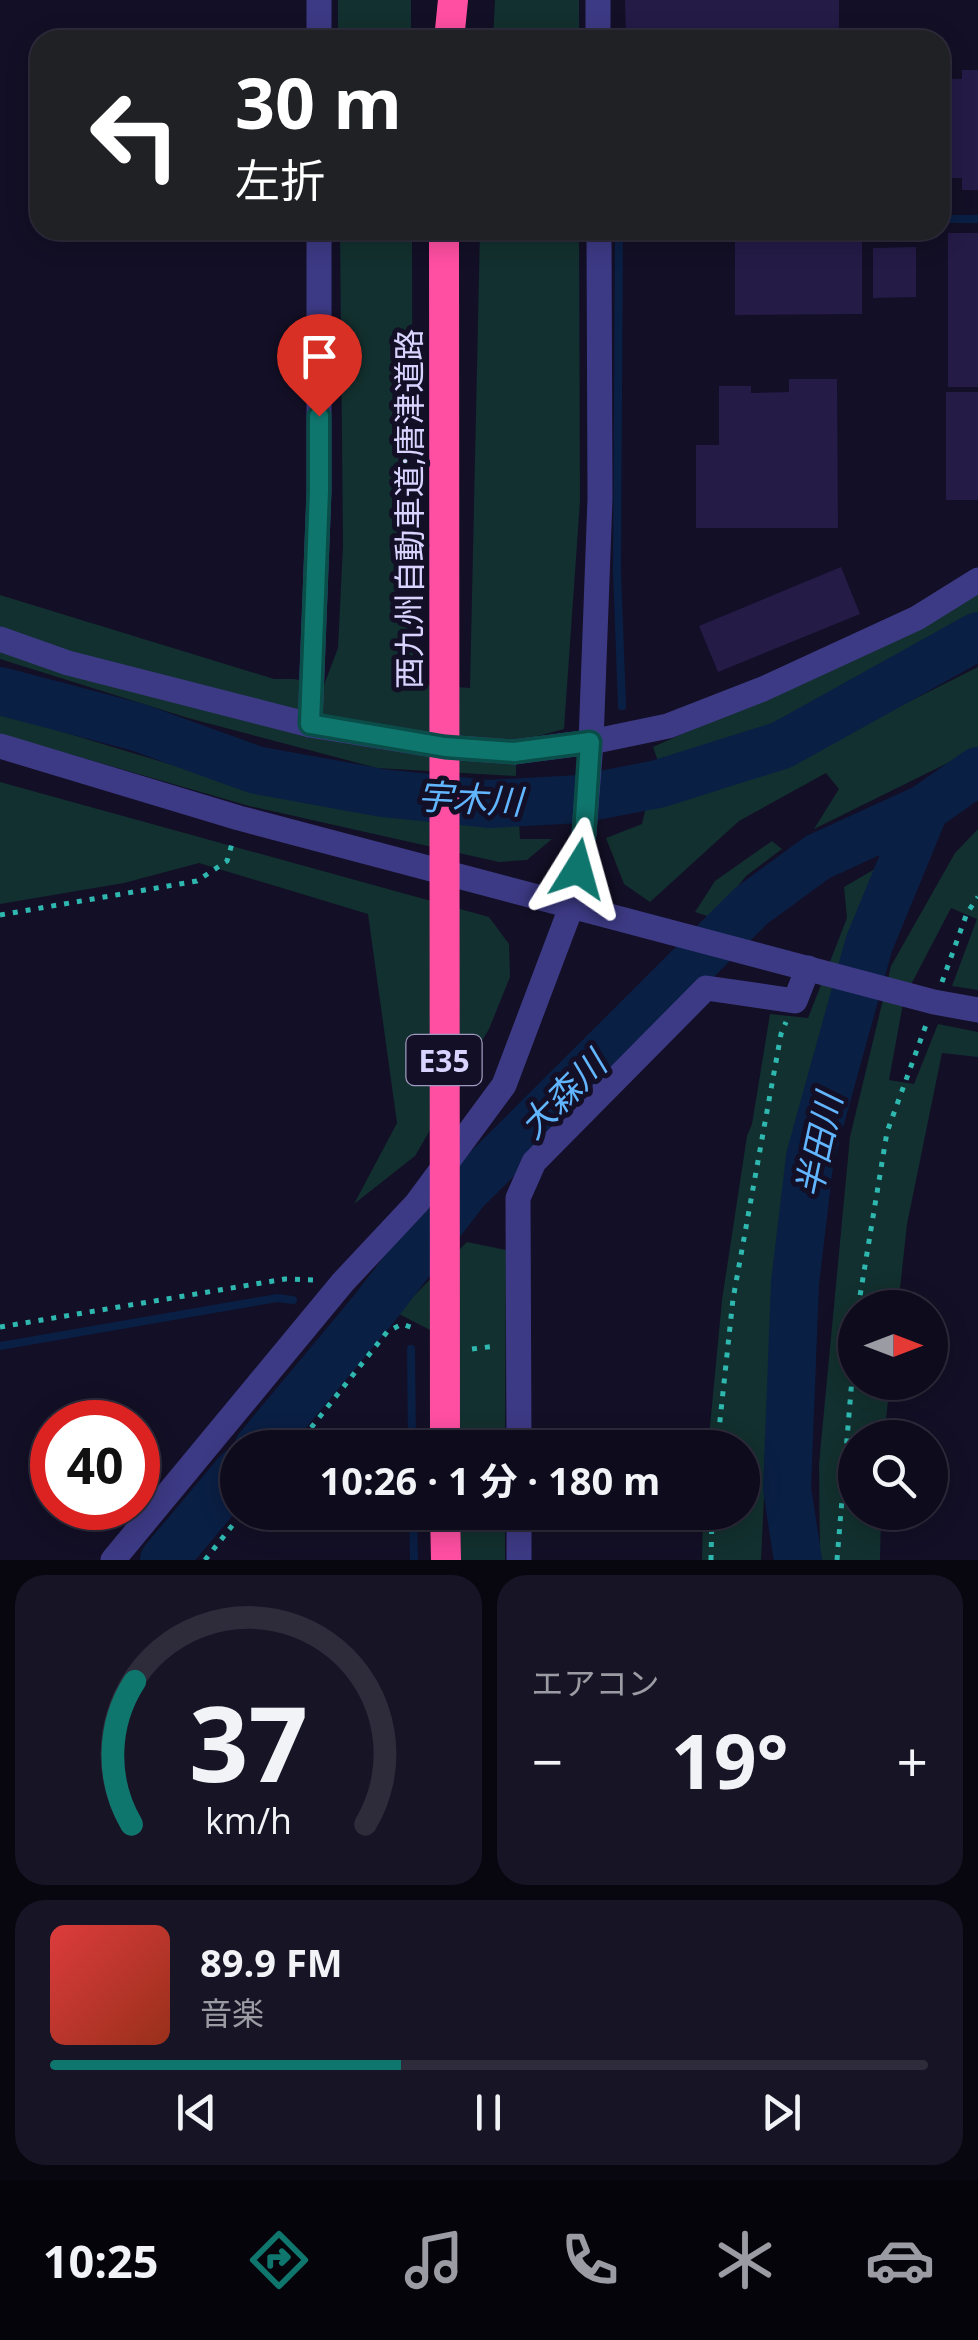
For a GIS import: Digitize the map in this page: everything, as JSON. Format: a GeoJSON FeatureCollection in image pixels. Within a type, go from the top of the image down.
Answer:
{"type":"FeatureCollection","features":[{"type":"Feature","properties":{"kind":"highway"},"geometry":{"type":"LineString","coordinates":[[441,0],[445,30]]}},
{"type":"Feature","properties":{"kind":"highway"},"geometry":{"type":"LineString","coordinates":[[448,30],[453,0]]}},
{"type":"Feature","properties":{"kind":"highway","name":"西九州自動車道;唐津道路"},"geometry":{"type":"LineString","coordinates":[[444,240],[445,1430]]}},
{"type":"Feature","properties":{"kind":"highway"},"geometry":{"type":"LineString","coordinates":[[446,1530],[446,1560]]}},
{"type":"Feature","properties":{"kind":"street"},"geometry":{"type":"LineString","coordinates":[[319,0],[319,30]]}},
{"type":"Feature","properties":{"kind":"street"},"geometry":{"type":"LineString","coordinates":[[598,0],[598,30]]}},
{"type":"Feature","properties":{"kind":"street"},"geometry":{"type":"LineString","coordinates":[[310,724],[319,491],[319,240]]}},
{"type":"Feature","properties":{"kind":"street"},"geometry":{"type":"LineString","coordinates":[[113,1560],[343,1282],[417,1203],[504,1085],[572,905],[584,834],[600,498],[599,240]]}},
{"type":"Feature","properties":{"kind":"street"},"geometry":{"type":"LineString","coordinates":[[0,640],[68,663],[310,724],[445,747],[514,752],[668,726],[763,690],[917,618],[978,580]]}},
{"type":"Feature","properties":{"kind":"street"},"geometry":{"type":"LineString","coordinates":[[0,746],[239,818],[934,1002],[978,1010]]}},
{"type":"Feature","properties":{"kind":"street"},"geometry":{"type":"LineString","coordinates":[[518,1430],[518,1198],[534,1162],[706,988],[796,1001],[816,970]]}},
{"type":"Feature","properties":{"kind":"street"},"geometry":{"type":"LineString","coordinates":[[519,1530],[519,1560]]}},
{"type":"Feature","properties":{"kind":"path"},"geometry":{"type":"LineString","coordinates":[[0,915],[197,881],[227,861],[239,818]]}},
{"type":"Feature","properties":{"kind":"path"},"geometry":{"type":"LineString","coordinates":[[861,1290],[888,1132],[967,913],[978,897]]}},
{"type":"Feature","properties":{"kind":"path"},"geometry":{"type":"LineString","coordinates":[[720,1430],[733,1299],[781,1034],[796,1001]]}},
{"type":"Feature","properties":{"kind":"path"},"geometry":{"type":"LineString","coordinates":[[0,1327],[285,1278],[343,1282]]}},
{"type":"Feature","properties":{"kind":"path"},"geometry":{"type":"LineString","coordinates":[[309,1430],[387,1332],[402,1324],[415,1328],[423,1338]]}},
{"type":"Feature","properties":{"kind":"path"},"geometry":{"type":"LineString","coordinates":[[837,1560],[850,1400]]}},
{"type":"Feature","properties":{"kind":"path"},"geometry":{"type":"LineString","coordinates":[[205,1560],[229,1530]]}},
{"type":"Feature","properties":{"kind":"path"},"geometry":{"type":"LineString","coordinates":[[711,1560],[712,1530]]}},
{"type":"Feature","properties":{"kind":"green space"},"geometry":{"type":"Polygon","coordinates":[[[338,0],[411,0],[411,30],[338,30],[338,0]]]}},
{"type":"Feature","properties":{"kind":"green space"},"geometry":{"type":"Polygon","coordinates":[[[495,0],[579,0],[579,30],[494,30],[495,0]]]}},
{"type":"Feature","properties":{"kind":"green space"},"geometry":{"type":"Polygon","coordinates":[[[340,240],[412,240],[413,684],[470,688],[480,240],[579,240],[580,501],[564,729],[516,742],[516,776],[377,768],[188,718],[0,659],[0,595],[274,679],[324,685],[338,648],[343,546],[340,240]]]}},
{"type":"Feature","properties":{"kind":"green space"},"geometry":{"type":"Polygon","coordinates":[[[978,591],[978,613],[925,650],[762,729],[658,761],[653,747],[776,692],[978,591]]]}},
{"type":"Feature","properties":{"kind":"green space"},"geometry":{"type":"Polygon","coordinates":[[[978,667],[978,748],[814,829],[839,789],[826,773],[739,821],[650,902],[624,884],[606,838],[642,824],[646,807],[787,763],[978,667]]]}},
{"type":"Feature","properties":{"kind":"green space"},"geometry":{"type":"Polygon","coordinates":[[[0,713],[199,773],[381,816],[519,821],[520,839],[552,839],[527,860],[499,862],[249,806],[0,734],[0,713]]]}},
{"type":"Feature","properties":{"kind":"green space"},"geometry":{"type":"Polygon","coordinates":[[[0,782],[489,917],[509,944],[510,977],[489,1029],[415,1156],[354,1204],[397,1123],[368,914],[199,863],[124,883],[0,904],[0,782]]]}},
{"type":"Feature","properties":{"kind":"green space"},"geometry":{"type":"Polygon","coordinates":[[[978,829],[978,990],[952,986],[977,919],[951,908],[904,998],[889,1080],[914,1084],[938,1024],[978,1032],[978,1057],[942,1053],[907,1224],[900,1290],[838,1290],[838,1400],[888,1400],[886,1420],[838,1420],[838,1530],[881,1530],[880,1560],[820,1560],[819,1464],[850,1137],[891,966],[955,853],[978,829]]]}},
{"type":"Feature","properties":{"kind":"green space"},"geometry":{"type":"Polygon","coordinates":[[[772,841],[782,849],[746,876],[713,918],[695,912],[715,881],[772,841]]]}},
{"type":"Feature","properties":{"kind":"green space"},"geometry":{"type":"Polygon","coordinates":[[[880,866],[888,878],[856,927],[812,1061],[774,1290],[761,1560],[702,1560],[703,1530],[760,1530],[760,1430],[710,1430],[722,1300],[770,1014],[808,1018],[847,918],[844,887],[880,866]]]}},
{"type":"Feature","properties":{"kind":"green space"},"geometry":{"type":"Polygon","coordinates":[[[467,1242],[506,1250],[505,1430],[435,1430],[434,1332],[397,1313],[467,1242]]]}},
{"type":"Feature","properties":{"kind":"green space"},"geometry":{"type":"Polygon","coordinates":[[[436,1530],[505,1530],[505,1560],[436,1560],[436,1530]]]}},
{"type":"Feature","properties":{"kind":"building"},"geometry":{"type":"Polygon","coordinates":[[[625,0],[839,0],[839,30],[626,30],[625,0]]]}},
{"type":"Feature","properties":{"kind":"building"},"geometry":{"type":"Polygon","coordinates":[[[962,70],[978,70],[978,190],[962,190],[962,178],[950,178],[950,79],[962,79],[962,70]]]}},
{"type":"Feature","properties":{"kind":"building"},"geometry":{"type":"Polygon","coordinates":[[[950,233],[978,233],[978,387],[948,387],[948,240],[950,233]]]}},
{"type":"Feature","properties":{"kind":"building"},"geometry":{"type":"Polygon","coordinates":[[[735,240],[862,240],[862,314],[735,315],[735,240]]]}},
{"type":"Feature","properties":{"kind":"building"},"geometry":{"type":"Polygon","coordinates":[[[916,247],[916,297],[873,298],[873,248],[916,247]]]}},
{"type":"Feature","properties":{"kind":"building"},"geometry":{"type":"Polygon","coordinates":[[[789,379],[837,379],[838,528],[696,528],[696,445],[719,445],[719,386],[751,386],[751,393],[789,392],[789,379]]]}},
{"type":"Feature","properties":{"kind":"building"},"geometry":{"type":"Polygon","coordinates":[[[946,392],[978,392],[978,500],[946,500],[946,392]]]}},
{"type":"Feature","properties":{"kind":"building"},"geometry":{"type":"Polygon","coordinates":[[[841,567],[860,614],[718,672],[699,626],[841,567]]]}},
{"type":"Feature","properties":{"kind":"waterway"},"geometry":{"type":"LineString","coordinates":[[950,219],[978,219]]}},
{"type":"Feature","properties":{"kind":"waterway"},"geometry":{"type":"LineString","coordinates":[[619,240],[617,571],[622,706]]}},
{"type":"Feature","properties":{"kind":"waterway","name":"宇木川"},"geometry":{"type":"LineString","coordinates":[[0,691],[137,727],[256,770],[382,793],[489,804],[580,799],[658,784],[782,745],[978,636]]}},
{"type":"Feature","properties":{"kind":"waterway","name":"大森川"},"geometry":{"type":"LineString","coordinates":[[273,1430],[465,1191],[751,906],[818,857],[925,808],[978,771]]}},
{"type":"Feature","properties":{"kind":"waterway","name":"半田川"},"geometry":{"type":"LineString","coordinates":[[798,1560],[787,1489],[795,1283],[810,1157],[869,944],[925,808]]}},
{"type":"Feature","properties":{"kind":"waterway"},"geometry":{"type":"LineString","coordinates":[[0,1346],[277,1298],[293,1300]]}},
{"type":"Feature","properties":{"kind":"waterway"},"geometry":{"type":"LineString","coordinates":[[411,1349],[412,1430]]}},
{"type":"Feature","properties":{"kind":"waterway","name":"大森川"},"geometry":{"type":"LineString","coordinates":[[164,1560],[220,1493]]}},
{"type":"Feature","properties":{"kind":"waterway"},"geometry":{"type":"LineString","coordinates":[[413,1530],[414,1560]]}},
{"type":"Feature","properties":{"kind":"route"},"geometry":{"type":"LineString","coordinates":[[319,416],[310,724],[445,747],[514,752],[590,742],[578,869]]}}]}
